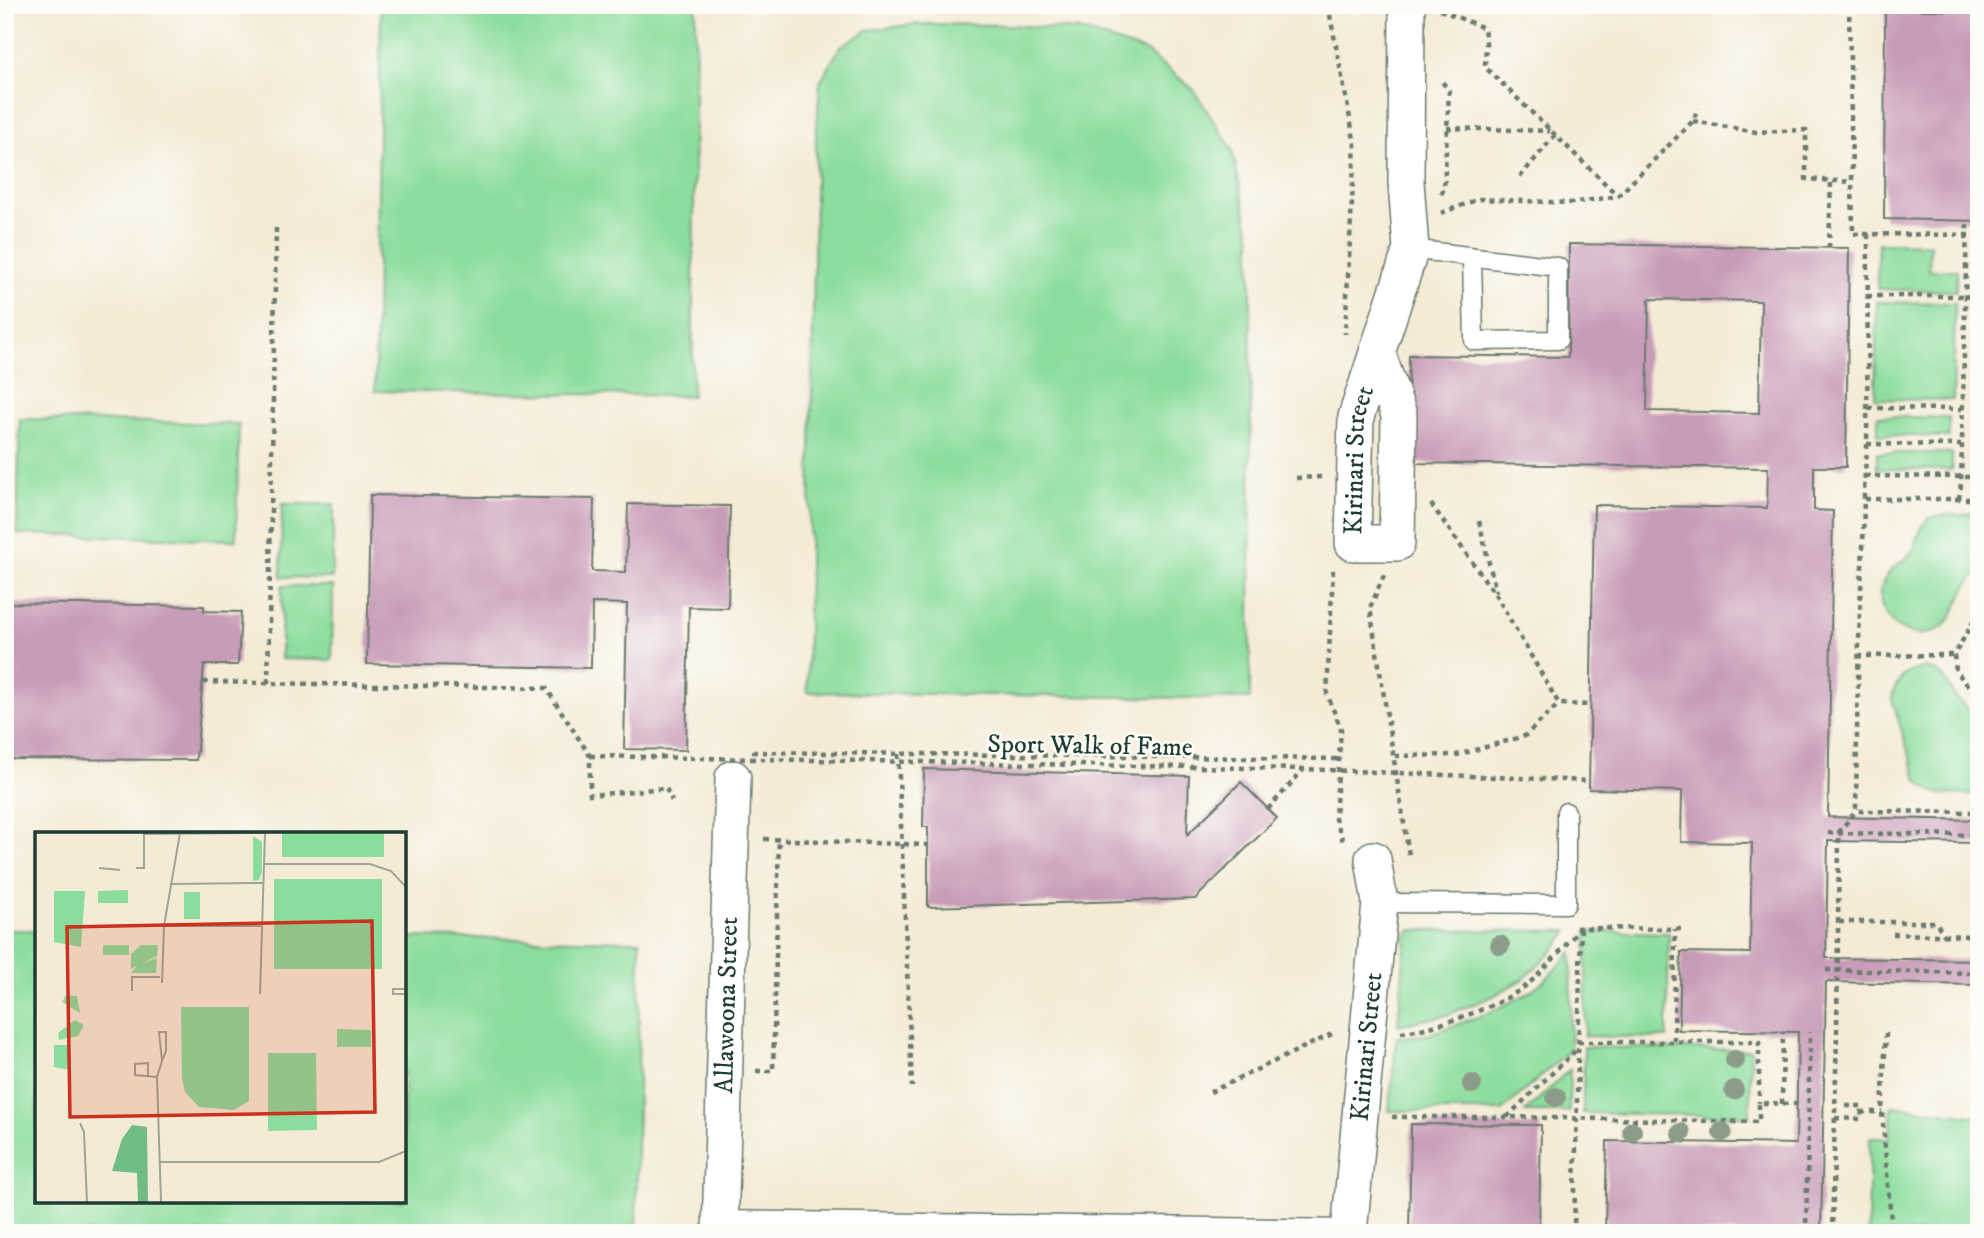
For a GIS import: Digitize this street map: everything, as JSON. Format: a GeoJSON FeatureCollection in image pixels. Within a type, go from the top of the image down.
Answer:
{"type":"FeatureCollection","features":[{"type":"Feature","properties":{"kind":"street","name":"Kirinari Street"},"geometry":{"type":"LineString","coordinates":[[1397,543],[1399,415],[1377,352],[1411,249],[1406,182],[1407,5]]}},
{"type":"Feature","properties":{"kind":"street","name":"Allawoona Street"},"geometry":{"type":"LineString","coordinates":[[720,1226],[731,838],[741,765]]}},
{"type":"Feature","properties":{"kind":"street","name":"Kirinari Street"},"geometry":{"type":"LineString","coordinates":[[1349,1231],[1380,903],[1373,859]]}},
{"type":"Feature","properties":{"kind":"lane"},"geometry":{"type":"LineString","coordinates":[[1411,249],[1558,267],[1558,340],[1474,341],[1472,258]]}},
{"type":"Feature","properties":{"kind":"lane"},"geometry":{"type":"LineString","coordinates":[[1380,903],[1566,904],[1566,813]]}},
{"type":"Feature","properties":{"kind":"lane"},"geometry":{"type":"LineString","coordinates":[[720,1226],[1349,1231]]}},
{"type":"Feature","properties":{"kind":"path"},"geometry":{"type":"LineString","coordinates":[[1438,5],[1438,9],[1484,27],[1485,67],[1618,196]]}},
{"type":"Feature","properties":{"kind":"path"},"geometry":{"type":"LineString","coordinates":[[1849,5],[1853,234],[1979,235]]}},
{"type":"Feature","properties":{"kind":"path"},"geometry":{"type":"LineString","coordinates":[[1431,217],[1479,199],[1572,203],[1618,196],[1693,121],[1698,108]]}},
{"type":"Feature","properties":{"kind":"path"},"geometry":{"type":"LineString","coordinates":[[1693,121],[1756,132],[1806,130],[1806,179],[1853,182]]}},
{"type":"Feature","properties":{"kind":"path"},"geometry":{"type":"LineString","coordinates":[[1447,128],[1553,133]]}},
{"type":"Feature","properties":{"kind":"path"},"geometry":{"type":"LineString","coordinates":[[1520,177],[1553,133]]}},
{"type":"Feature","properties":{"kind":"path"},"geometry":{"type":"LineString","coordinates":[[1829,248],[1831,181]]}},
{"type":"Feature","properties":{"kind":"path"},"geometry":{"type":"LineString","coordinates":[[1959,499],[1967,221]]}},
{"type":"Feature","properties":{"kind":"path"},"geometry":{"type":"LineString","coordinates":[[268,683],[276,227]]}},
{"type":"Feature","properties":{"kind":"path"},"geometry":{"type":"LineString","coordinates":[[1832,1233],[1839,970],[1839,832],[1856,811],[1857,656],[1868,408],[1868,234]]}},
{"type":"Feature","properties":{"kind":"path"},"geometry":{"type":"LineString","coordinates":[[1867,296],[1979,296]]}},
{"type":"Feature","properties":{"kind":"path"},"geometry":{"type":"LineString","coordinates":[[1868,408],[1962,409]]}},
{"type":"Feature","properties":{"kind":"path"},"geometry":{"type":"LineString","coordinates":[[1867,444],[1961,445]]}},
{"type":"Feature","properties":{"kind":"path"},"geometry":{"type":"LineString","coordinates":[[1865,476],[1979,477]]}},
{"type":"Feature","properties":{"kind":"path"},"geometry":{"type":"LineString","coordinates":[[1296,478],[1324,477]]}},
{"type":"Feature","properties":{"kind":"path"},"geometry":{"type":"LineString","coordinates":[[1865,499],[1979,499]]}},
{"type":"Feature","properties":{"kind":"path"},"geometry":{"type":"LineString","coordinates":[[1429,502],[1497,597],[1559,704]]}},
{"type":"Feature","properties":{"kind":"path"},"geometry":{"type":"LineString","coordinates":[[1479,521],[1497,597]]}},
{"type":"Feature","properties":{"kind":"path"},"geometry":{"type":"LineString","coordinates":[[1397,543],[1370,608],[1410,866]]}},
{"type":"Feature","properties":{"kind":"path"},"geometry":{"type":"LineString","coordinates":[[1979,612],[1954,655],[1956,671],[1979,699]]}},
{"type":"Feature","properties":{"kind":"path"},"geometry":{"type":"LineString","coordinates":[[1857,656],[1954,655]]}},
{"type":"Feature","properties":{"kind":"path"},"geometry":{"type":"LineString","coordinates":[[203,682],[545,688],[590,756],[590,795],[666,788],[672,801]]}},
{"type":"Feature","properties":{"kind":"path"},"geometry":{"type":"LineString","coordinates":[[1395,756],[1457,755],[1525,736],[1559,704],[1591,705]]}},
{"type":"Feature","properties":{"kind":"path"},"geometry":{"type":"LineString","coordinates":[[741,765],[898,754],[1340,759]]}},
{"type":"Feature","properties":{"kind":"path"},"geometry":{"type":"LineString","coordinates":[[898,754],[912,1087]]}},
{"type":"Feature","properties":{"kind":"path","name":"Sport Walk of Fame"},"geometry":{"type":"LineString","coordinates":[[590,756],[1304,769],[1589,781]]}},
{"type":"Feature","properties":{"kind":"path"},"geometry":{"type":"LineString","coordinates":[[1268,809],[1304,769]]}},
{"type":"Feature","properties":{"kind":"path"},"geometry":{"type":"LineString","coordinates":[[1856,811],[1979,812]]}},
{"type":"Feature","properties":{"kind":"path"},"geometry":{"type":"LineString","coordinates":[[1828,833],[1979,835]]}},
{"type":"Feature","properties":{"kind":"path"},"geometry":{"type":"LineString","coordinates":[[731,838],[928,845]]}},
{"type":"Feature","properties":{"kind":"path"},"geometry":{"type":"LineString","coordinates":[[750,1071],[773,1071],[779,839]]}},
{"type":"Feature","properties":{"kind":"path"},"geometry":{"type":"LineString","coordinates":[[1566,904],[1581,922],[1574,1233]]}},
{"type":"Feature","properties":{"kind":"path"},"geometry":{"type":"LineString","coordinates":[[1839,922],[1936,922],[1944,935]]}},
{"type":"Feature","properties":{"kind":"path"},"geometry":{"type":"LineString","coordinates":[[1390,1032],[1418,1031],[1489,1007],[1528,985],[1581,928],[1683,929]]}},
{"type":"Feature","properties":{"kind":"path"},"geometry":{"type":"LineString","coordinates":[[1674,1041],[1675,929]]}},
{"type":"Feature","properties":{"kind":"path"},"geometry":{"type":"LineString","coordinates":[[1893,934],[1979,936]]}},
{"type":"Feature","properties":{"kind":"path"},"geometry":{"type":"LineString","coordinates":[[1826,970],[1979,972]]}},
{"type":"Feature","properties":{"kind":"path"},"geometry":{"type":"LineString","coordinates":[[1210,1092],[1341,1030]]}},
{"type":"Feature","properties":{"kind":"path"},"geometry":{"type":"LineString","coordinates":[[1782,1104],[1783,1032]]}},
{"type":"Feature","properties":{"kind":"path"},"geometry":{"type":"LineString","coordinates":[[1806,1233],[1810,1032]]}},
{"type":"Feature","properties":{"kind":"path"},"geometry":{"type":"LineString","coordinates":[[1886,1033],[1882,1112],[1892,1233]]}},
{"type":"Feature","properties":{"kind":"path"},"geometry":{"type":"LineString","coordinates":[[1380,1117],[1759,1122],[1759,1042],[1674,1041],[1578,1045],[1507,1117]]}},
{"type":"Feature","properties":{"kind":"path"},"geometry":{"type":"LineString","coordinates":[[1759,1103],[1797,1104]]}},
{"type":"Feature","properties":{"kind":"path"},"geometry":{"type":"LineString","coordinates":[[1835,1118],[1861,1119],[1862,1106],[1846,1106]]}},
{"type":"Feature","properties":{"kind":"path"},"geometry":{"type":"LineString","coordinates":[[1861,1112],[1882,1112]]}},
{"type":"Feature","properties":{"kind":"green space"},"geometry":{"type":"Polygon","coordinates":[[[381,5],[696,5],[692,396],[375,391],[381,5]]]}},
{"type":"Feature","properties":{"kind":"green space"},"geometry":{"type":"Polygon","coordinates":[[[918,24],[1008,25],[1080,30],[1145,51],[1193,89],[1232,149],[1251,238],[1250,699],[807,692],[816,140],[820,82],[841,46],[868,30],[918,24]]]}},
{"type":"Feature","properties":{"kind":"green space"},"geometry":{"type":"Polygon","coordinates":[[[1878,243],[1930,244],[1929,270],[1957,270],[1956,291],[1877,289],[1878,243]]]}},
{"type":"Feature","properties":{"kind":"green space"},"geometry":{"type":"Polygon","coordinates":[[[1877,302],[1955,303],[1953,400],[1875,399],[1877,302]]]}},
{"type":"Feature","properties":{"kind":"green space"},"geometry":{"type":"Polygon","coordinates":[[[1977,303],[1979,468],[1975,468],[1977,303]]]}},
{"type":"Feature","properties":{"kind":"green space"},"geometry":{"type":"Polygon","coordinates":[[[1878,416],[1949,418],[1949,437],[1878,435],[1878,416]]]}},
{"type":"Feature","properties":{"kind":"green space"},"geometry":{"type":"Polygon","coordinates":[[[20,419],[239,424],[236,540],[17,534],[20,419]]]}},
{"type":"Feature","properties":{"kind":"green space"},"geometry":{"type":"Polygon","coordinates":[[[1877,453],[1952,453],[1952,470],[1877,469],[1877,453]]]}},
{"type":"Feature","properties":{"kind":"green space"},"geometry":{"type":"Polygon","coordinates":[[[282,504],[334,504],[332,578],[281,577],[282,504]]]}},
{"type":"Feature","properties":{"kind":"green space"},"geometry":{"type":"Polygon","coordinates":[[[1979,511],[1979,572],[1968,585],[1951,617],[1939,629],[1928,633],[1906,632],[1896,626],[1888,619],[1881,598],[1887,575],[1913,550],[1927,520],[1979,511]]]}},
{"type":"Feature","properties":{"kind":"green space"},"geometry":{"type":"Polygon","coordinates":[[[282,586],[333,586],[332,660],[281,659],[282,586]]]}},
{"type":"Feature","properties":{"kind":"green space"},"geometry":{"type":"Polygon","coordinates":[[[1925,668],[1940,674],[1955,697],[1979,715],[1979,794],[1938,793],[1923,786],[1917,779],[1892,700],[1895,687],[1902,677],[1925,668]]]}},
{"type":"Feature","properties":{"kind":"green space"},"geometry":{"type":"Polygon","coordinates":[[[5,930],[35,930],[35,1203],[406,1203],[406,937],[640,941],[636,1233],[5,1233],[5,930]]]}},
{"type":"Feature","properties":{"kind":"green space"},"geometry":{"type":"Polygon","coordinates":[[[1410,930],[1569,931],[1524,979],[1491,997],[1447,1015],[1398,1025],[1406,936],[1410,930]]]}},
{"type":"Feature","properties":{"kind":"green space"},"geometry":{"type":"Polygon","coordinates":[[[1587,931],[1669,933],[1667,1038],[1585,1036],[1587,931]]]}},
{"type":"Feature","properties":{"kind":"green space"},"geometry":{"type":"Polygon","coordinates":[[[1572,952],[1570,1050],[1502,1111],[1389,1111],[1397,1037],[1427,1035],[1486,1014],[1525,995],[1545,980],[1572,952]]]}},
{"type":"Feature","properties":{"kind":"green space"},"geometry":{"type":"Polygon","coordinates":[[[1584,1047],[1751,1050],[1750,1116],[1583,1113],[1584,1047]]]}},
{"type":"Feature","properties":{"kind":"green space"},"geometry":{"type":"Polygon","coordinates":[[[1570,1069],[1569,1112],[1525,1112],[1570,1069]]]}},
{"type":"Feature","properties":{"kind":"green space"},"geometry":{"type":"Polygon","coordinates":[[[1892,1106],[1979,1117],[1979,1233],[1868,1233],[1870,1138],[1890,1138],[1892,1106]]]}},
{"type":"Feature","properties":{"kind":"building"},"geometry":{"type":"Polygon","coordinates":[[[1885,9],[1979,11],[1979,221],[1884,219],[1885,9]]]}},
{"type":"Feature","properties":{"kind":"building"},"geometry":{"type":"Polygon","coordinates":[[[1569,244],[1849,248],[1846,467],[1814,467],[1814,510],[1833,511],[1828,817],[1979,820],[1979,843],[1828,841],[1826,958],[1979,960],[1979,985],[1826,982],[1821,1233],[1605,1233],[1607,1141],[1796,1144],[1798,1032],[1679,1030],[1681,952],[1750,953],[1752,843],[1681,842],[1682,791],[1589,789],[1594,505],[1767,508],[1768,468],[1407,463],[1409,355],[1568,357],[1569,244]],[[1649,299],[1647,411],[1759,413],[1761,301],[1649,299]]]}},
{"type":"Feature","properties":{"kind":"building"},"geometry":{"type":"Polygon","coordinates":[[[370,495],[594,499],[592,571],[626,572],[628,504],[730,506],[728,608],[689,607],[686,750],[624,749],[627,604],[592,603],[591,668],[367,664],[370,495]]]}},
{"type":"Feature","properties":{"kind":"building"},"geometry":{"type":"Polygon","coordinates":[[[5,603],[204,606],[204,611],[241,612],[238,665],[204,665],[196,760],[5,759],[5,603]]]}},
{"type":"Feature","properties":{"kind":"building"},"geometry":{"type":"Polygon","coordinates":[[[924,769],[1189,776],[1187,835],[1241,782],[1277,818],[1195,899],[928,907],[928,827],[923,827],[924,769]]]}},
{"type":"Feature","properties":{"kind":"building"},"geometry":{"type":"Polygon","coordinates":[[[1411,1124],[1541,1125],[1539,1233],[1409,1233],[1411,1124]]]}}]}
